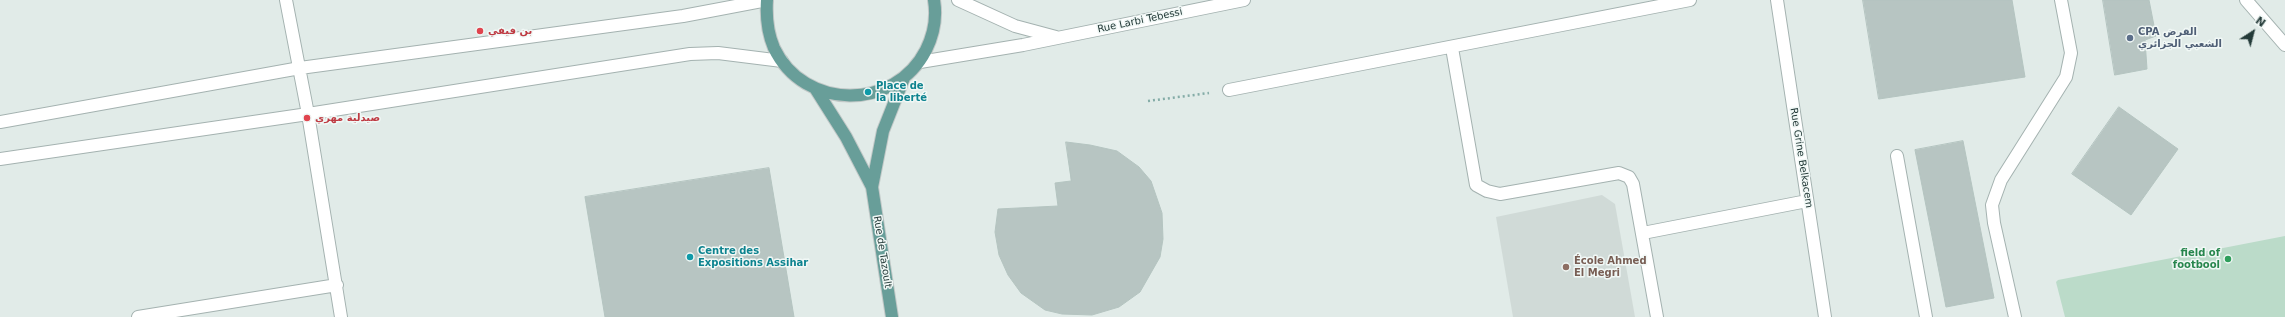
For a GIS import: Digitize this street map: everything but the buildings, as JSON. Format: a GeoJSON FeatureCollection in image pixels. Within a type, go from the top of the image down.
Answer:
{"type":"FeatureCollection","features":[{"type":"Feature","properties":{"kind":"main road"},"geometry":{"type":"LineString","coordinates":[[767,0],[769,32],[782,61],[797,77],[815,88],[838,95],[861,96],[884,90],[904,78],[920,62],[932,38],[936,13],[934,0]]}},
{"type":"Feature","properties":{"kind":"main road","name":"Rue de Tazoult"},"geometry":{"type":"LineString","coordinates":[[872,187],[882,131],[904,78]]}},
{"type":"Feature","properties":{"kind":"main road","name":"Rue de Tazoult"},"geometry":{"type":"LineString","coordinates":[[815,88],[846,137],[872,187],[892,317]]}},
{"type":"Feature","properties":{"kind":"street"},"geometry":{"type":"LineString","coordinates":[[286,0],[308,114],[341,317]]}},
{"type":"Feature","properties":{"kind":"street"},"geometry":{"type":"LineString","coordinates":[[0,122],[300,68],[683,16],[767,0]]}},
{"type":"Feature","properties":{"kind":"street","name":"Rue Larbi Tebessi"},"geometry":{"type":"LineString","coordinates":[[958,0],[1015,26],[1059,38]]}},
{"type":"Feature","properties":{"kind":"street","name":"Rue Larbi Tebessi"},"geometry":{"type":"LineString","coordinates":[[920,62],[1059,38],[1212,3],[1244,0]]}},
{"type":"Feature","properties":{"kind":"street"},"geometry":{"type":"LineString","coordinates":[[1229,90],[1452,48],[1690,0]]}},
{"type":"Feature","properties":{"kind":"street","name":"Rue Grine Belkacem"},"geometry":{"type":"LineString","coordinates":[[1777,0],[1825,317]]}},
{"type":"Feature","properties":{"kind":"street"},"geometry":{"type":"LineString","coordinates":[[2015,317],[1994,223],[1992,205],[2001,180],[2066,77],[2071,53],[2061,0]]}},
{"type":"Feature","properties":{"kind":"street"},"geometry":{"type":"LineString","coordinates":[[2246,0],[2285,45]]}},
{"type":"Feature","properties":{"kind":"street"},"geometry":{"type":"LineString","coordinates":[[1452,48],[1476,185],[1487,191],[1500,194],[1623,173],[1629,177],[1633,184],[1643,233],[1657,317]]}},
{"type":"Feature","properties":{"kind":"street"},"geometry":{"type":"LineString","coordinates":[[0,159],[308,114],[690,54],[718,53],[782,61]]}},
{"type":"Feature","properties":{"kind":"street"},"geometry":{"type":"LineString","coordinates":[[1897,156],[1926,317]]}},
{"type":"Feature","properties":{"kind":"street"},"geometry":{"type":"LineString","coordinates":[[1643,233],[1807,201]]}},
{"type":"Feature","properties":{"kind":"street"},"geometry":{"type":"LineString","coordinates":[[138,317],[337,285]]}},
{"type":"Feature","properties":{"kind":"path"},"geometry":{"type":"LineString","coordinates":[[1148,101],[1229,90]]}},
{"type":"Feature","properties":{"kind":"shaded area","name":"École Ahmed El Megri"},"geometry":{"type":"Polygon","coordinates":[[[1602,195],[1615,204],[1635,317],[1513,317],[1496,217],[1602,195]]]}},
{"type":"Feature","properties":{"kind":"green space","name":"field of footbool"},"geometry":{"type":"Polygon","coordinates":[[[2285,236],[2285,317],[2065,317],[2056,282],[2058,280],[2285,236]]]}},
{"type":"Feature","properties":{"kind":"place","name":"بن فيفي"},"geometry":{"type":"Point","coordinates":[480,31]}},
{"type":"Feature","properties":{"kind":"place","name":"CPA القرض الشعبي الجزائري"},"geometry":{"type":"Point","coordinates":[2130,38]}},
{"type":"Feature","properties":{"kind":"place","name":"Place de la liberté"},"geometry":{"type":"Point","coordinates":[868,92]}},
{"type":"Feature","properties":{"kind":"place","name":"صيدلية مهري"},"geometry":{"type":"Point","coordinates":[307,118]}},
{"type":"Feature","properties":{"kind":"place","name":"Centre des Expositions Assihar"},"geometry":{"type":"Point","coordinates":[690,257]}},
{"type":"Feature","properties":{"kind":"place","name":"field of footbool"},"geometry":{"type":"Point","coordinates":[2228,259]}},
{"type":"Feature","properties":{"kind":"place","name":"École Ahmed El Megri"},"geometry":{"type":"Point","coordinates":[1566,267]}}]}
